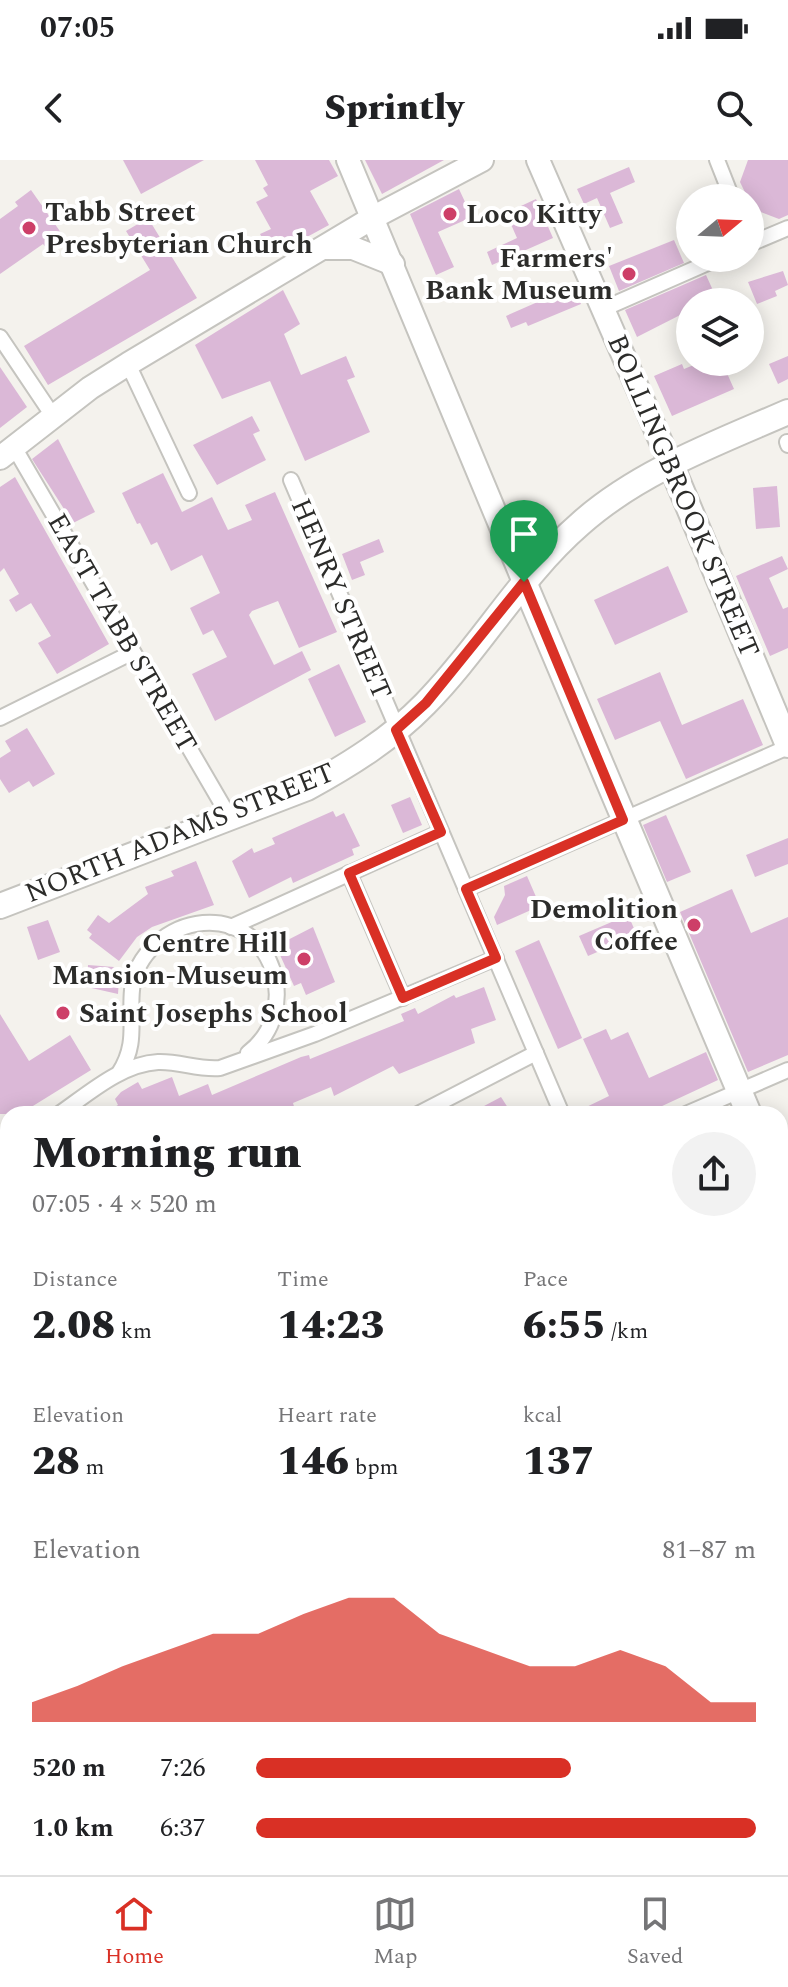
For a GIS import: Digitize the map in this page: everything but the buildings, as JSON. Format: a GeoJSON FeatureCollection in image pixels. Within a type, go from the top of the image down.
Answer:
{"type":"FeatureCollection","features":[{"type":"Feature","properties":{"kind":"main road","name":"NORTH ADAMS STREET"},"geometry":{"type":"LineString","coordinates":[[0,906],[307,788],[350,764],[426,703],[524,582],[581,522],[624,491],[671,465],[788,412]]}},
{"type":"Feature","properties":{"kind":"main road","name":"BOLLINGBROOK STREET"},"geometry":{"type":"LineString","coordinates":[[671,465],[788,746]]}},
{"type":"Feature","properties":{"kind":"main road"},"geometry":{"type":"LineString","coordinates":[[524,582],[746,1106]]}},
{"type":"Feature","properties":{"kind":"street"},"geometry":{"type":"LineString","coordinates":[[348,160],[524,582]]}},
{"type":"Feature","properties":{"kind":"street"},"geometry":{"type":"LineString","coordinates":[[7,453],[53,416],[128,364],[374,217],[482,160]]}},
{"type":"Feature","properties":{"kind":"street","name":"BOLLINGBROOK STREET"},"geometry":{"type":"LineString","coordinates":[[538,160],[671,465]]}},
{"type":"Feature","properties":{"kind":"street"},"geometry":{"type":"LineString","coordinates":[[717,160],[726,184]]}},
{"type":"Feature","properties":{"kind":"street"},"geometry":{"type":"LineString","coordinates":[[764,237],[788,228]]}},
{"type":"Feature","properties":{"kind":"street"},"geometry":{"type":"LineString","coordinates":[[324,248],[353,248],[393,264]]}},
{"type":"Feature","properties":{"kind":"street"},"geometry":{"type":"LineString","coordinates":[[603,309],[687,272]]}},
{"type":"Feature","properties":{"kind":"street"},"geometry":{"type":"LineString","coordinates":[[0,337],[53,416]]}},
{"type":"Feature","properties":{"kind":"street"},"geometry":{"type":"LineString","coordinates":[[128,364],[189,493]]}},
{"type":"Feature","properties":{"kind":"street","name":"EAST TABB STREET"},"geometry":{"type":"LineString","coordinates":[[7,453],[133,652],[230,818]]}},
{"type":"Feature","properties":{"kind":"street","name":"HENRY STREET"},"geometry":{"type":"LineString","coordinates":[[291,480],[559,1106]]}},
{"type":"Feature","properties":{"kind":"street"},"geometry":{"type":"LineString","coordinates":[[0,718],[133,652]]}},
{"type":"Feature","properties":{"kind":"street"},"geometry":{"type":"LineString","coordinates":[[466,889],[788,746]]}},
{"type":"Feature","properties":{"kind":"street"},"geometry":{"type":"LineString","coordinates":[[231,927],[441,832]]}},
{"type":"Feature","properties":{"kind":"street"},"geometry":{"type":"LineString","coordinates":[[349,873],[403,998]]}},
{"type":"Feature","properties":{"kind":"street"},"geometry":{"type":"LineString","coordinates":[[119,1073],[129,1058],[133,1040],[132,988],[145,957],[168,934],[183,927],[216,923],[251,938],[274,971],[279,997],[272,1028],[263,1042],[235,1063]]}},
{"type":"Feature","properties":{"kind":"street"},"geometry":{"type":"LineString","coordinates":[[71,1106],[119,1073],[155,1062],[204,1069],[235,1063],[496,958]]}},
{"type":"Feature","properties":{"kind":"street"},"geometry":{"type":"LineString","coordinates":[[433,1106],[536,1053]]}},
{"type":"Feature","properties":{"kind":"street"},"geometry":{"type":"LineString","coordinates":[[704,1106],[788,1070]]}},
{"type":"Feature","properties":{"kind":"place","name":"Loco Kitty"},"geometry":{"type":"Point","coordinates":[450,214]}},
{"type":"Feature","properties":{"kind":"place","name":"Tabb Street Presbyterian Church"},"geometry":{"type":"Point","coordinates":[29,228]}},
{"type":"Feature","properties":{"kind":"place","name":"Farmers' Bank Museum"},"geometry":{"type":"Point","coordinates":[629,274]}},
{"type":"Feature","properties":{"kind":"place","name":"Demolition Coffee"},"geometry":{"type":"Point","coordinates":[694,925]}},
{"type":"Feature","properties":{"kind":"place","name":"Centre Hill Mansion-Museum"},"geometry":{"type":"Point","coordinates":[304,959]}},
{"type":"Feature","properties":{"kind":"place","name":"Saint Josephs School"},"geometry":{"type":"Point","coordinates":[63,1013]}},
{"type":"Feature","properties":{"kind":"route"},"geometry":{"type":"LineString","coordinates":[[524,582],[623,820],[466,889],[496,958],[403,998],[349,873],[441,832],[396,730],[426,703],[524,582]]}}]}
